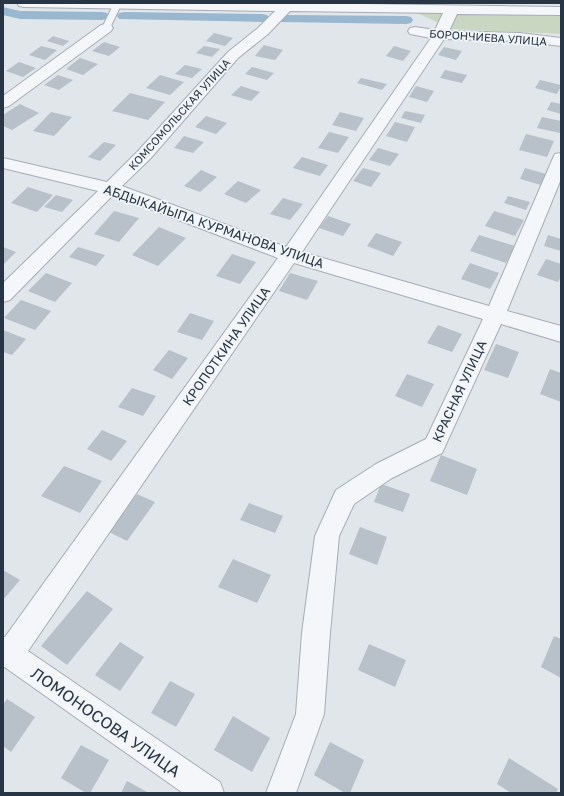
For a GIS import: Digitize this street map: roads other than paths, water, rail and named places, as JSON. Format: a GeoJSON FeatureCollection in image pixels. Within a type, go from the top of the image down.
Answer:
{"type":"FeatureCollection","features":[{"type":"Feature","properties":{"kind":"street","name":"БОРОНЧИЕВА УЛИЦА"},"geometry":{"type":"LineString","coordinates":[[24,3],[287,5],[561,11]]}},
{"type":"Feature","properties":{"kind":"street","name":"КОМСОМОЛЬСКАЯ УЛИЦА"},"geometry":{"type":"LineString","coordinates":[[3,295],[144,155],[233,55],[263,31],[287,5]]}},
{"type":"Feature","properties":{"kind":"street","name":"КРОПОТКИНА УЛИЦА"},"geometry":{"type":"LineString","coordinates":[[6,652],[290,255],[440,35],[452,9]]}},
{"type":"Feature","properties":{"kind":"street"},"geometry":{"type":"LineString","coordinates":[[3,103],[106,28]]}},
{"type":"Feature","properties":{"kind":"street","name":"БОРОНЧИЕВА УЛИЦА"},"geometry":{"type":"LineString","coordinates":[[415,30],[440,35],[520,37],[561,42]]}},
{"type":"Feature","properties":{"kind":"street","name":"КРАСНАЯ УЛИЦА"},"geometry":{"type":"LineString","coordinates":[[281,793],[310,714],[316,632],[327,536],[345,497],[384,472],[434,446],[495,315],[561,158]]}},
{"type":"Feature","properties":{"kind":"street","name":"АБДЫКАЙЫПА КУРМАНОВА УЛИЦА"},"geometry":{"type":"LineString","coordinates":[[3,163],[110,188],[290,255],[561,334]]}},
{"type":"Feature","properties":{"kind":"street","name":"ЛОМОНОСОВА УЛИЦА"},"geometry":{"type":"LineString","coordinates":[[6,652],[209,793]]}},
{"type":"Feature","properties":{"kind":"lane"},"geometry":{"type":"LineString","coordinates":[[106,28],[117,4]]}},
{"type":"Feature","properties":{"kind":"waterway"},"geometry":{"type":"LineString","coordinates":[[3,11],[20,15],[102,16]]}},
{"type":"Feature","properties":{"kind":"waterway"},"geometry":{"type":"LineString","coordinates":[[124,16],[262,18]]}},
{"type":"Feature","properties":{"kind":"waterway"},"geometry":{"type":"LineString","coordinates":[[285,19],[406,20]]}}]}
